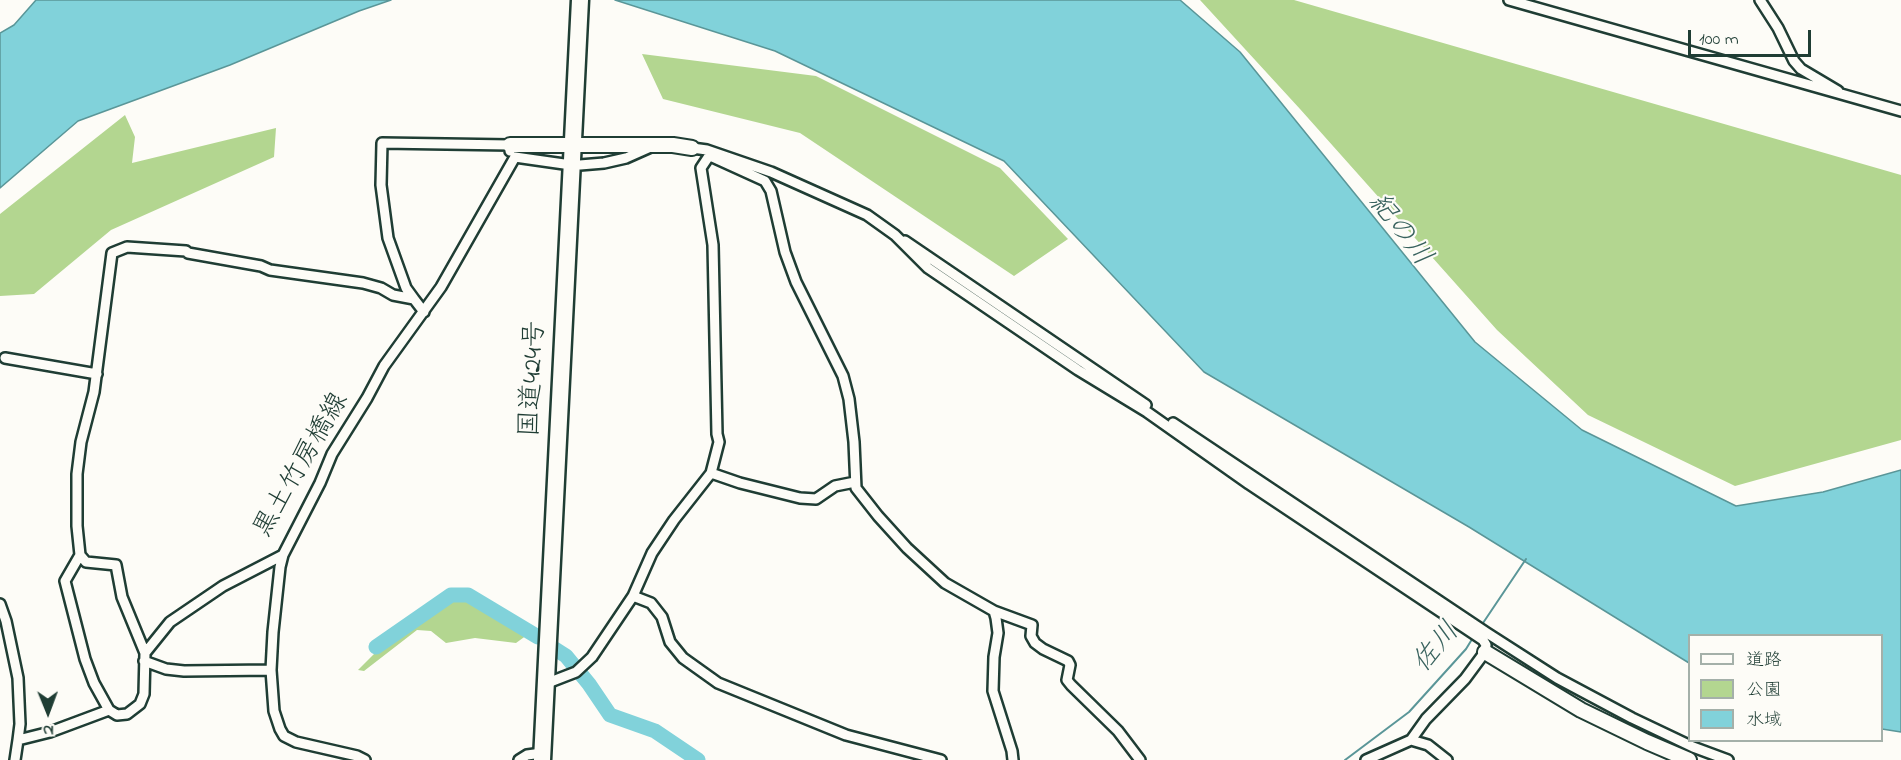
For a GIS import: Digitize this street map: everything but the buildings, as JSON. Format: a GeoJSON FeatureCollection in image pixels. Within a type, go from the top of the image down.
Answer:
{"type":"FeatureCollection","features":[{"type":"Feature","properties":{"kind":"highway","name":"国道424号"},"geometry":{"type":"LineString","coordinates":[[542,756],[580,0]]}},
{"type":"Feature","properties":{"kind":"street"},"geometry":{"type":"LineString","coordinates":[[1509,0],[1901,111]]}},
{"type":"Feature","properties":{"kind":"street"},"geometry":{"type":"LineString","coordinates":[[1760,0],[1778,28],[1794,61],[1802,69],[1847,96]]}},
{"type":"Feature","properties":{"kind":"street"},"geometry":{"type":"LineString","coordinates":[[512,151],[574,137],[707,150],[771,172],[867,215],[895,235],[928,268],[1078,370],[1147,412],[1258,490],[1471,627],[1485,642],[1581,711],[1689,760]]}},
{"type":"Feature","properties":{"kind":"street"},"geometry":{"type":"LineString","coordinates":[[424,312],[406,288],[388,238],[381,185],[382,143],[512,151],[564,164]]}},
{"type":"Feature","properties":{"kind":"street"},"geometry":{"type":"LineString","coordinates":[[580,165],[626,158],[650,149],[654,145]]}},
{"type":"Feature","properties":{"kind":"street"},"geometry":{"type":"LineString","coordinates":[[692,148],[765,180],[771,191],[785,252],[796,282],[843,376],[849,399],[854,442],[856,488],[878,516],[945,583],[994,611],[1032,625],[1031,636],[1035,643],[1068,661],[1070,665],[1067,680],[1071,686],[1118,731],[1140,760]]}},
{"type":"Feature","properties":{"kind":"street","name":"黒土竹房橋線"},"geometry":{"type":"LineString","coordinates":[[144,657],[170,622],[223,586],[283,555],[320,483],[332,454],[384,366],[441,287],[512,151]]}},
{"type":"Feature","properties":{"kind":"street"},"geometry":{"type":"LineString","coordinates":[[545,684],[578,670],[592,657],[633,596],[652,553],[674,520],[711,473],[719,442],[713,245],[701,168],[710,156]]}},
{"type":"Feature","properties":{"kind":"street"},"geometry":{"type":"LineString","coordinates":[[80,555],[65,581],[85,659],[94,683],[109,710],[117,716],[127,714],[140,704],[144,694],[144,657],[122,597],[116,565],[86,562],[80,555],[77,526],[77,474],[81,442],[97,374],[112,254],[127,247],[186,250],[188,253],[261,266],[270,270],[363,283],[381,288],[393,295],[414,299]]}},
{"type":"Feature","properties":{"kind":"street"},"geometry":{"type":"LineString","coordinates":[[5,358],[97,374]]}},
{"type":"Feature","properties":{"kind":"street"},"geometry":{"type":"LineString","coordinates":[[711,473],[800,498],[816,499],[835,486],[855,482]]}},
{"type":"Feature","properties":{"kind":"street"},"geometry":{"type":"LineString","coordinates":[[283,555],[273,632],[271,670],[276,720],[284,736],[296,742],[357,756],[365,760]]}},
{"type":"Feature","properties":{"kind":"street"},"geometry":{"type":"LineString","coordinates":[[633,596],[651,603],[662,617],[670,642],[683,658],[718,683],[846,735],[941,760]]}},
{"type":"Feature","properties":{"kind":"street"},"geometry":{"type":"LineString","coordinates":[[0,604],[6,621],[18,678],[20,724],[15,760]]}},
{"type":"Feature","properties":{"kind":"street"},"geometry":{"type":"LineString","coordinates":[[994,611],[998,633],[994,657],[993,691],[1012,750],[1013,760]]}},
{"type":"Feature","properties":{"kind":"street"},"geometry":{"type":"LineString","coordinates":[[1366,760],[1411,740],[1426,719],[1465,680],[1485,642]]}},
{"type":"Feature","properties":{"kind":"street"},"geometry":{"type":"LineString","coordinates":[[1485,642],[1632,718],[1693,747],[1728,760]]}},
{"type":"Feature","properties":{"kind":"street"},"geometry":{"type":"LineString","coordinates":[[144,657],[166,669],[184,671],[271,670]]}},
{"type":"Feature","properties":{"kind":"street"},"geometry":{"type":"LineString","coordinates":[[18,741],[109,710]]}},
{"type":"Feature","properties":{"kind":"street"},"geometry":{"type":"LineString","coordinates":[[1411,740],[1428,745],[1447,760]]}},
{"type":"Feature","properties":{"kind":"street"},"geometry":{"type":"LineString","coordinates":[[519,760],[527,755],[542,756]]}},
{"type":"Feature","properties":{"kind":"green space"},"geometry":{"type":"Polygon","coordinates":[[[1200,0],[1294,0],[1901,175],[1901,440],[1735,486],[1588,415],[1497,330],[1200,0]]]}},
{"type":"Feature","properties":{"kind":"green space"},"geometry":{"type":"Polygon","coordinates":[[[642,54],[816,76],[1000,168],[1068,239],[1014,276],[800,133],[663,99],[642,54]]]}},
{"type":"Feature","properties":{"kind":"green space"},"geometry":{"type":"Polygon","coordinates":[[[125,115],[135,137],[132,163],[276,128],[274,157],[111,230],[34,294],[0,296],[0,214],[125,115]]]}},
{"type":"Feature","properties":{"kind":"green space"},"geometry":{"type":"Polygon","coordinates":[[[464,599],[473,601],[527,635],[516,643],[475,638],[446,643],[431,631],[417,630],[364,671],[358,670],[378,650],[450,601],[464,599]]]}},
{"type":"Feature","properties":{"kind":"water"},"geometry":{"type":"Polygon","coordinates":[[[36,0],[391,0],[230,65],[78,121],[0,188],[0,33],[14,25],[36,0]]]}},
{"type":"Feature","properties":{"kind":"water"},"geometry":{"type":"Polygon","coordinates":[[[615,0],[1180,0],[1240,52],[1475,342],[1582,430],[1736,506],[1823,492],[1901,470],[1901,732],[1883,729],[1883,634],[1688,634],[1688,662],[1469,527],[1204,372],[1004,161],[775,51],[615,0]]]}},
{"type":"Feature","properties":{"kind":"waterway","name":"佐川"},"geometry":{"type":"LineString","coordinates":[[1481,626],[1526,559]]}},
{"type":"Feature","properties":{"kind":"waterway"},"geometry":{"type":"LineString","coordinates":[[376,647],[451,595],[468,595],[538,637]]}},
{"type":"Feature","properties":{"kind":"waterway","name":"佐川"},"geometry":{"type":"LineString","coordinates":[[1345,760],[1409,712],[1466,649],[1474,636]]}},
{"type":"Feature","properties":{"kind":"waterway"},"geometry":{"type":"LineString","coordinates":[[555,649],[566,656],[610,715],[655,731],[698,760]]}},
{"type":"Feature","properties":{"kind":"water label","name":"紀の川"},"geometry":{"type":"Point","coordinates":[1398,231]}}]}
